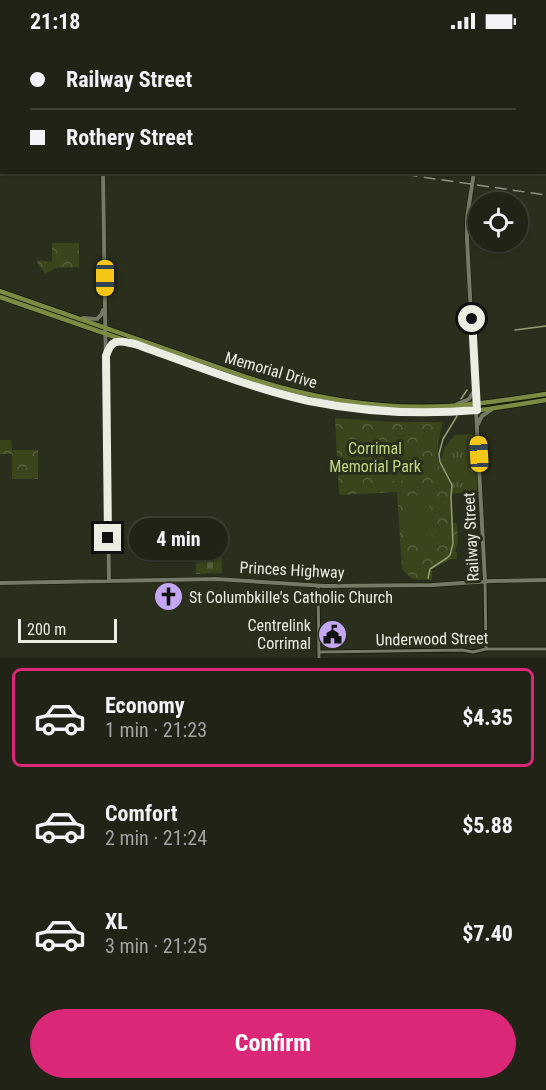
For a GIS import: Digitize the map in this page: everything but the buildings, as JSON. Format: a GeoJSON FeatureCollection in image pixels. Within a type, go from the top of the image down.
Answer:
{"type":"FeatureCollection","features":[{"type":"Feature","properties":{"kind":"main road"},"geometry":{"type":"LineString","coordinates":[[103,174],[109,581]]}},
{"type":"Feature","properties":{"kind":"main road","name":"Railway Street"},"geometry":{"type":"LineString","coordinates":[[474,174],[467,224],[485,581]]}},
{"type":"Feature","properties":{"kind":"main road","name":"Memorial Drive"},"geometry":{"type":"LineString","coordinates":[[0,291],[79,318],[135,344],[268,390],[331,405],[359,409],[435,413],[477,410],[546,400]]}},
{"type":"Feature","properties":{"kind":"main road","name":"Memorial Drive"},"geometry":{"type":"LineString","coordinates":[[0,297],[249,378],[340,401],[414,407],[448,406],[546,394]]}},
{"type":"Feature","properties":{"kind":"main road"},"geometry":{"type":"LineString","coordinates":[[79,318],[94,320],[98,318],[102,314],[105,301]]}},
{"type":"Feature","properties":{"kind":"main road"},"geometry":{"type":"LineString","coordinates":[[106,356],[109,347],[115,342],[135,344]]}},
{"type":"Feature","properties":{"kind":"main road"},"geometry":{"type":"LineString","coordinates":[[448,406],[469,399],[476,388]]}},
{"type":"Feature","properties":{"kind":"main road"},"geometry":{"type":"LineString","coordinates":[[478,428],[479,420],[497,407]]}},
{"type":"Feature","properties":{"kind":"main road","name":"Princes Highway"},"geometry":{"type":"LineString","coordinates":[[0,583],[224,579],[318,586],[432,585],[546,580]]}},
{"type":"Feature","properties":{"kind":"street","name":"Railway Street"},"geometry":{"type":"LineString","coordinates":[[485,581],[486,650]]}},
{"type":"Feature","properties":{"kind":"street"},"geometry":{"type":"LineString","coordinates":[[318,586],[319,658]]}},
{"type":"Feature","properties":{"kind":"street","name":"Underwood Street"},"geometry":{"type":"LineString","coordinates":[[319,652],[462,650],[473,652],[546,649]]}},
{"type":"Feature","properties":{"kind":"street"},"geometry":{"type":"LineString","coordinates":[[472,658],[473,652]]}},
{"type":"Feature","properties":{"kind":"green space"},"geometry":{"type":"Polygon","coordinates":[[[52,243],[79,243],[79,267],[55,268],[45,274],[37,262],[38,260],[52,262],[52,243]]]}},
{"type":"Feature","properties":{"kind":"green space","name":"Corrimal Memorial Park"},"geometry":{"type":"Polygon","coordinates":[[[335,418],[391,422],[443,422],[438,442],[439,466],[449,480],[453,522],[457,524],[458,542],[455,552],[457,552],[457,559],[451,559],[432,569],[432,580],[412,579],[402,569],[397,492],[339,495],[335,418]]]}},
{"type":"Feature","properties":{"kind":"green space"},"geometry":{"type":"Polygon","coordinates":[[[475,434],[478,492],[450,494],[449,480],[439,466],[445,447],[455,435],[475,434]]]}},
{"type":"Feature","properties":{"kind":"green space"},"geometry":{"type":"Polygon","coordinates":[[[342,439],[361,439],[363,484],[343,485],[342,439]]]}},
{"type":"Feature","properties":{"kind":"green space"},"geometry":{"type":"Polygon","coordinates":[[[0,440],[11,440],[12,450],[38,450],[38,479],[12,479],[12,454],[0,454],[0,440]]]}},
{"type":"Feature","properties":{"kind":"green space"},"geometry":{"type":"Polygon","coordinates":[[[421,443],[422,480],[374,481],[373,444],[421,443]]]}},
{"type":"Feature","properties":{"kind":"green space"},"geometry":{"type":"Polygon","coordinates":[[[429,495],[432,540],[406,542],[403,496],[429,495]]]}},
{"type":"Feature","properties":{"kind":"green space"},"geometry":{"type":"Polygon","coordinates":[[[221,537],[222,573],[196,574],[195,538],[221,537]]]}},
{"type":"Feature","properties":{"kind":"waterway"},"geometry":{"type":"LineString","coordinates":[[515,330],[546,326]]}},
{"type":"Feature","properties":{"kind":"waterway"},"geometry":{"type":"LineString","coordinates":[[461,399],[467,390]]}},
{"type":"Feature","properties":{"kind":"waterway"},"geometry":{"type":"LineString","coordinates":[[428,578],[430,569],[450,555],[453,544],[452,485],[440,462],[439,454],[443,439],[457,416]]}},
{"type":"Feature","properties":{"kind":"railway"},"geometry":{"type":"LineString","coordinates":[[402,174],[546,195]]}},
{"type":"Feature","properties":{"kind":"place","name":"St Columbkille's Catholic Church"},"geometry":{"type":"Point","coordinates":[168,597]}},
{"type":"Feature","properties":{"kind":"place","name":"Centrelink Corrimal"},"geometry":{"type":"Point","coordinates":[332,634]}},
{"type":"Feature","properties":{"kind":"route"},"geometry":{"type":"LineString","coordinates":[[108,538],[106,356],[109,347],[114,342],[135,344],[246,383],[308,400],[376,411],[453,412],[477,410],[472,319]]}}]}
